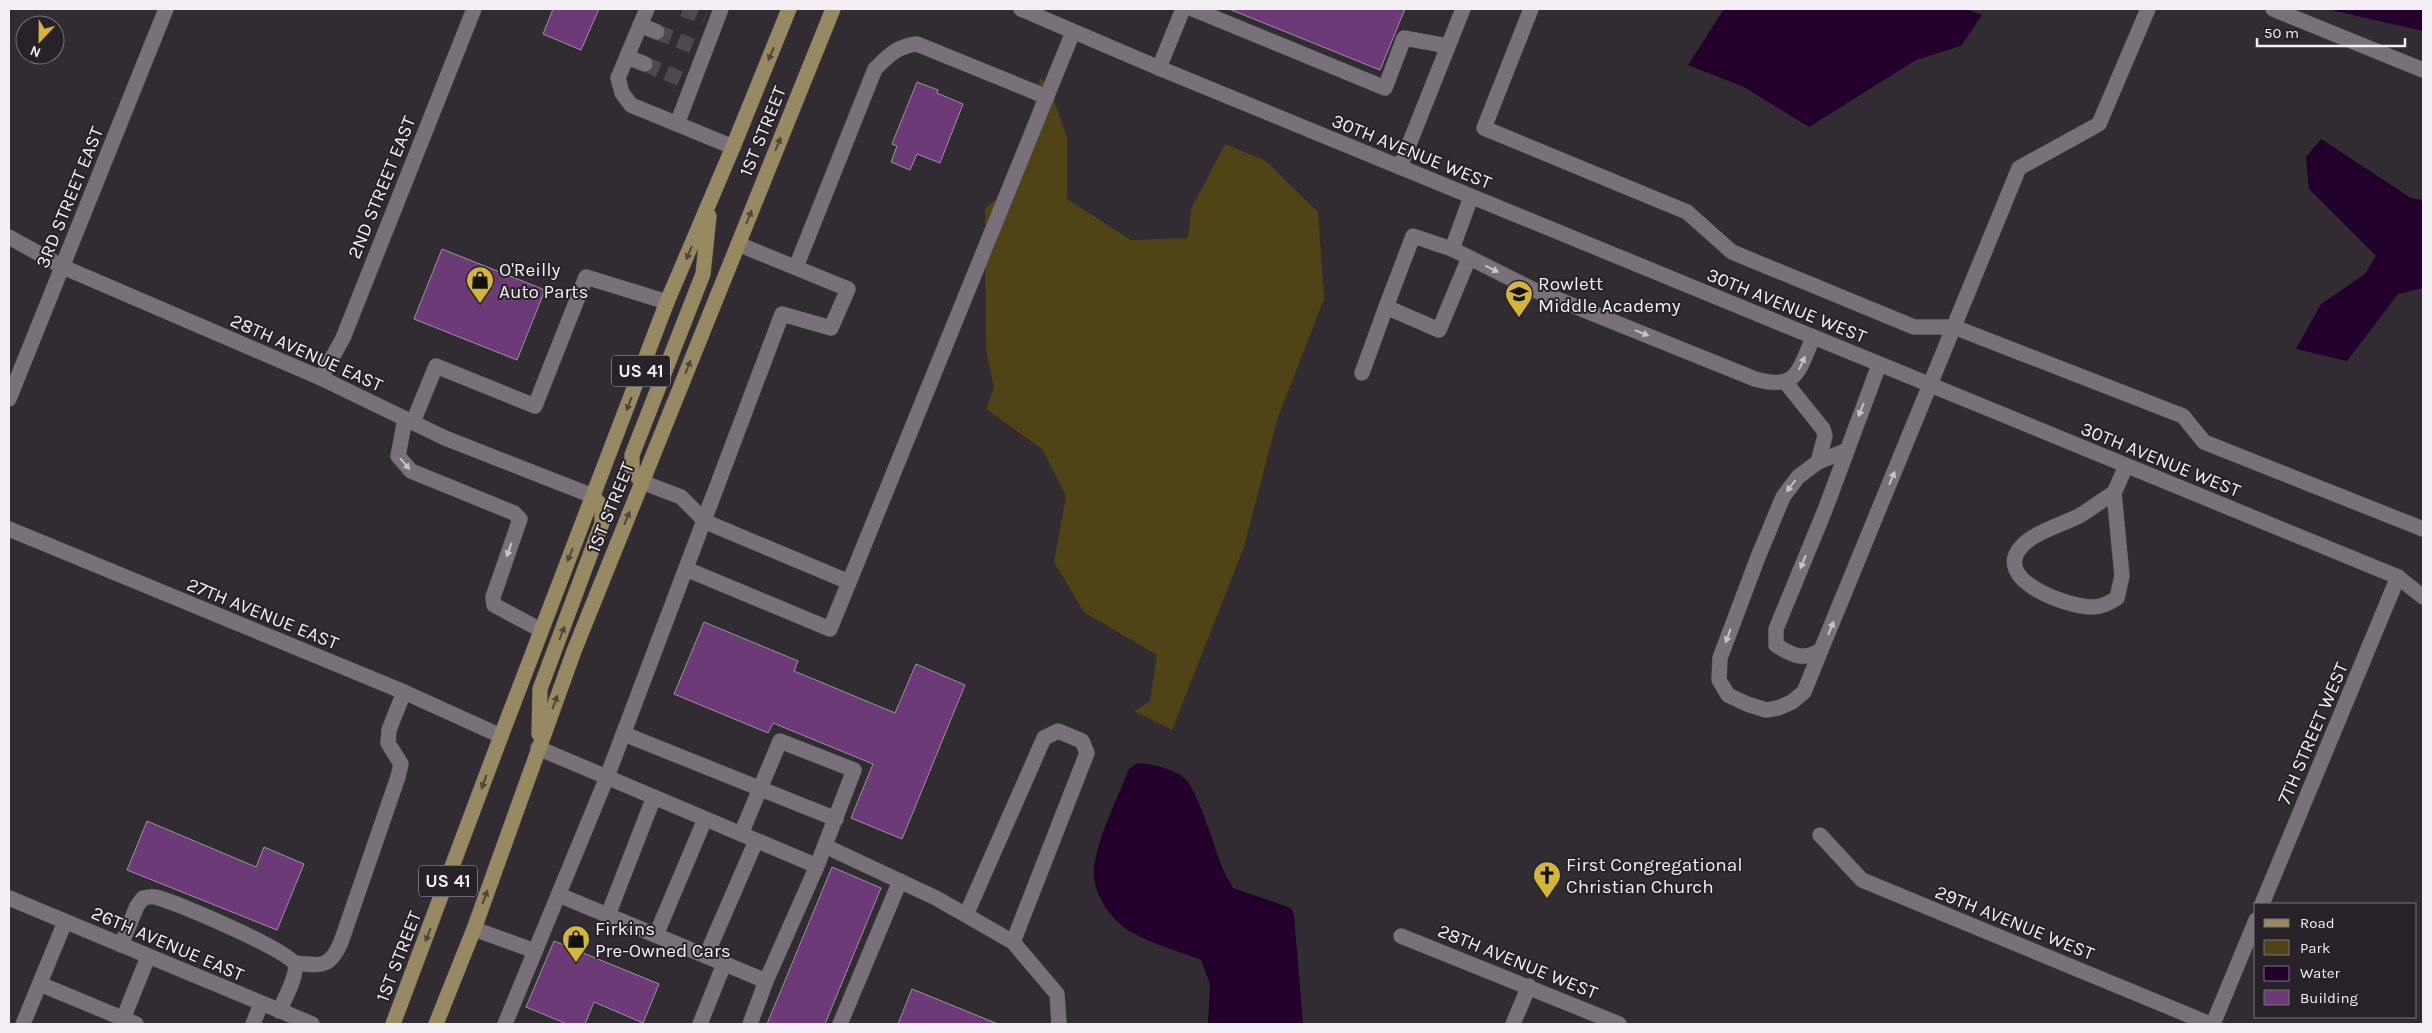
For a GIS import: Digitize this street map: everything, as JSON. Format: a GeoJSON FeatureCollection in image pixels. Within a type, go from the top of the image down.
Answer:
{"type":"FeatureCollection","features":[{"type":"Feature","properties":{"kind":"main road","name":"1ST STREET"},"geometry":{"type":"LineString","coordinates":[[393,1024],[667,302],[789,9]]}},
{"type":"Feature","properties":{"kind":"main road","name":"1ST STREET"},"geometry":{"type":"LineString","coordinates":[[436,1024],[474,929],[574,651],[832,9]]}},
{"type":"Feature","properties":{"kind":"main road"},"geometry":{"type":"LineString","coordinates":[[642,482],[631,466],[632,455],[704,274],[710,202]]}},
{"type":"Feature","properties":{"kind":"main road"},"geometry":{"type":"LineString","coordinates":[[538,748],[540,690],[602,523],[602,507],[592,496]]}},
{"type":"Feature","properties":{"kind":"street","name":"3RD STREET EAST"},"geometry":{"type":"LineString","coordinates":[[9,399],[166,9]]}},
{"type":"Feature","properties":{"kind":"street","name":"2ND STREET EAST"},"geometry":{"type":"LineString","coordinates":[[321,378],[343,338],[474,9]]}},
{"type":"Feature","properties":{"kind":"street"},"geometry":{"type":"LineString","coordinates":[[646,9],[618,78],[622,93],[631,105],[733,147]]}},
{"type":"Feature","properties":{"kind":"street","name":"30TH AVENUE WEST"},"geometry":{"type":"LineString","coordinates":[[1021,9],[1050,15],[1073,32],[1159,68],[2398,577],[2423,597]]}},
{"type":"Feature","properties":{"kind":"street"},"geometry":{"type":"LineString","coordinates":[[1159,68],[1183,9]]}},
{"type":"Feature","properties":{"kind":"street"},"geometry":{"type":"LineString","coordinates":[[1193,9],[1385,88],[1404,38],[1448,46]]}},
{"type":"Feature","properties":{"kind":"street"},"geometry":{"type":"LineString","coordinates":[[1400,167],[1463,9]]}},
{"type":"Feature","properties":{"kind":"street"},"geometry":{"type":"LineString","coordinates":[[1531,9],[1484,128],[1687,212],[1732,252],[1914,327],[1954,327],[2183,416],[2204,442],[2423,529]]}},
{"type":"Feature","properties":{"kind":"street"},"geometry":{"type":"LineString","coordinates":[[1845,451],[1818,462],[1798,477],[1783,497],[1758,557],[1720,658],[1719,680],[1728,694],[1746,704],[1766,710],[1778,708],[1792,702],[1804,692],[2019,168],[2099,124],[2148,9]]}},
{"type":"Feature","properties":{"kind":"street"},"geometry":{"type":"LineString","coordinates":[[2273,9],[2423,70]]}},
{"type":"Feature","properties":{"kind":"street"},"geometry":{"type":"LineString","coordinates":[[678,124],[687,81],[698,49],[714,16]]}},
{"type":"Feature","properties":{"kind":"street"},"geometry":{"type":"LineString","coordinates":[[640,25],[657,32]]}},
{"type":"Feature","properties":{"kind":"street"},"geometry":{"type":"LineString","coordinates":[[686,569],[830,629],[1073,32]]}},
{"type":"Feature","properties":{"kind":"street"},"geometry":{"type":"LineString","coordinates":[[796,267],[875,70],[893,51],[907,45],[918,44],[1047,97]]}},
{"type":"Feature","properties":{"kind":"street"},"geometry":{"type":"LineString","coordinates":[[627,57],[645,64]]}},
{"type":"Feature","properties":{"kind":"street"},"geometry":{"type":"LineString","coordinates":[[1452,249],[1472,197]]}},
{"type":"Feature","properties":{"kind":"street"},"geometry":{"type":"LineString","coordinates":[[1362,373],[1413,236],[1452,249],[1532,289],[1755,380],[1772,384],[1786,383],[1799,370],[1813,338]]}},
{"type":"Feature","properties":{"kind":"street","name":"28TH AVENUE EAST"},"geometry":{"type":"LineString","coordinates":[[9,237],[63,267],[321,378],[444,438],[592,496]]}},
{"type":"Feature","properties":{"kind":"street"},"geometry":{"type":"LineString","coordinates":[[505,1024],[608,778],[686,569],[706,522],[782,314],[831,328],[848,289],[738,244]]}},
{"type":"Feature","properties":{"kind":"street"},"geometry":{"type":"LineString","coordinates":[[1386,307],[1439,330],[1469,258]]}},
{"type":"Feature","properties":{"kind":"street"},"geometry":{"type":"LineString","coordinates":[[541,630],[494,605],[493,597],[520,519],[514,513],[411,471],[398,456],[409,420],[436,366],[535,406],[586,277],[667,302]]}},
{"type":"Feature","properties":{"kind":"street"},"geometry":{"type":"LineString","coordinates":[[1822,650],[1811,657],[1791,655],[1776,645],[1776,629],[1879,365]]}},
{"type":"Feature","properties":{"kind":"street"},"geometry":{"type":"LineString","coordinates":[[1786,383],[1823,429],[1825,436],[1818,462]]}},
{"type":"Feature","properties":{"kind":"street"},"geometry":{"type":"LineString","coordinates":[[2114,492],[2080,515],[2022,545],[2014,558],[2014,565],[2020,576],[2038,591],[2074,605],[2100,606],[2116,598],[2122,576],[2114,492],[2126,466]]}},
{"type":"Feature","properties":{"kind":"street"},"geometry":{"type":"LineString","coordinates":[[642,482],[681,497],[706,522],[849,582]]}},
{"type":"Feature","properties":{"kind":"street","name":"27TH AVENUE EAST"},"geometry":{"type":"LineString","coordinates":[[9,529],[404,692],[501,736]]}},
{"type":"Feature","properties":{"kind":"street","name":"7TH STREET WEST"},"geometry":{"type":"LineString","coordinates":[[2262,903],[2398,577]]}},
{"type":"Feature","properties":{"kind":"street"},"geometry":{"type":"LineString","coordinates":[[295,964],[322,965],[336,954],[341,942],[398,777],[401,764],[388,743],[389,730],[404,692]]}},
{"type":"Feature","properties":{"kind":"street"},"geometry":{"type":"LineString","coordinates":[[966,915],[1044,738],[1058,732],[1082,741],[1086,753],[1013,942]]}},
{"type":"Feature","properties":{"kind":"street"},"geometry":{"type":"LineString","coordinates":[[624,734],[836,819]]}},
{"type":"Feature","properties":{"kind":"street"},"geometry":{"type":"LineString","coordinates":[[740,834],[780,741],[854,770],[817,866],[766,981],[750,1024]]}},
{"type":"Feature","properties":{"kind":"street"},"geometry":{"type":"LineString","coordinates":[[538,748],[817,866]]}},
{"type":"Feature","properties":{"kind":"street"},"geometry":{"type":"LineString","coordinates":[[608,915],[654,797]]}},
{"type":"Feature","properties":{"kind":"street"},"geometry":{"type":"LineString","coordinates":[[656,935],[705,819]]}},
{"type":"Feature","properties":{"kind":"street","name":"29TH AVENUE WEST"},"geometry":{"type":"LineString","coordinates":[[1820,836],[1862,880],[2211,1024]]}},
{"type":"Feature","properties":{"kind":"street"},"geometry":{"type":"LineString","coordinates":[[706,956],[756,841]]}},
{"type":"Feature","properties":{"kind":"street"},"geometry":{"type":"LineString","coordinates":[[825,846],[900,881],[1013,942],[1057,994],[1059,1024]]}},
{"type":"Feature","properties":{"kind":"street"},"geometry":{"type":"LineString","coordinates":[[840,1024],[900,881]]}},
{"type":"Feature","properties":{"kind":"street"},"geometry":{"type":"LineString","coordinates":[[558,895],[766,981]]}},
{"type":"Feature","properties":{"kind":"street"},"geometry":{"type":"LineString","coordinates":[[121,945],[137,906],[143,898],[153,896],[262,941],[290,957],[295,964],[295,973],[279,1011]]}},
{"type":"Feature","properties":{"kind":"street","name":"26TH AVENUE EAST"},"geometry":{"type":"LineString","coordinates":[[9,898],[312,1024]]}},
{"type":"Feature","properties":{"kind":"street"},"geometry":{"type":"LineString","coordinates":[[23,1024],[66,922]]}},
{"type":"Feature","properties":{"kind":"street"},"geometry":{"type":"LineString","coordinates":[[2211,1024],[2254,925]]}},
{"type":"Feature","properties":{"kind":"street"},"geometry":{"type":"LineString","coordinates":[[474,929],[535,951]]}},
{"type":"Feature","properties":{"kind":"street","name":"28TH AVENUE WEST"},"geometry":{"type":"LineString","coordinates":[[1401,936],[1620,1024]]}},
{"type":"Feature","properties":{"kind":"street"},"geometry":{"type":"LineString","coordinates":[[40,984],[130,1022],[148,956]]}},
{"type":"Feature","properties":{"kind":"street"},"geometry":{"type":"LineString","coordinates":[[700,1024],[724,964]]}},
{"type":"Feature","properties":{"kind":"street"},"geometry":{"type":"LineString","coordinates":[[1513,1024],[1529,986]]}},
{"type":"Feature","properties":{"kind":"street"},"geometry":{"type":"LineString","coordinates":[[253,1024],[261,1004]]}},
{"type":"Feature","properties":{"kind":"green space"},"geometry":{"type":"Polygon","coordinates":[[[1040,78],[1048,84],[1067,137],[1067,199],[1131,240],[1188,238],[1191,209],[1225,144],[1266,161],[1318,212],[1324,299],[1277,420],[1244,547],[1172,730],[1134,711],[1150,701],[1157,655],[1084,612],[1054,562],[1066,496],[1042,449],[986,409],[994,387],[986,349],[985,208],[1015,184],[1040,78]]]}},
{"type":"Feature","properties":{"kind":"water"},"geometry":{"type":"Polygon","coordinates":[[[1724,9],[1966,9],[1982,15],[1961,46],[1916,60],[1809,127],[1744,87],[1688,65],[1724,9]]]}},
{"type":"Feature","properties":{"kind":"water"},"geometry":{"type":"Polygon","coordinates":[[[2329,9],[2423,9],[2423,31],[2331,10],[2329,9]]]}},
{"type":"Feature","properties":{"kind":"water"},"geometry":{"type":"Polygon","coordinates":[[[2321,139],[2411,198],[2423,200],[2423,288],[2398,294],[2347,361],[2296,349],[2321,304],[2365,274],[2376,256],[2309,189],[2306,157],[2321,139]]]}},
{"type":"Feature","properties":{"kind":"water"},"geometry":{"type":"Polygon","coordinates":[[[1138,763],[1166,768],[1182,776],[1188,782],[1194,791],[1222,867],[1233,888],[1291,908],[1294,915],[1303,1024],[1208,1024],[1210,984],[1201,960],[1133,933],[1118,922],[1104,905],[1099,896],[1094,877],[1096,855],[1129,769],[1138,763]]]}},
{"type":"Feature","properties":{"kind":"building"},"geometry":{"type":"Polygon","coordinates":[[[553,9],[599,9],[581,50],[543,34],[553,9]]]}},
{"type":"Feature","properties":{"kind":"building"},"geometry":{"type":"Polygon","coordinates":[[[1229,9],[1405,9],[1380,70],[1229,9]]]}},
{"type":"Feature","properties":{"kind":"building"},"geometry":{"type":"Polygon","coordinates":[[[917,82],[938,90],[937,93],[963,104],[940,163],[917,154],[910,170],[891,162],[897,146],[892,144],[917,82]]]}},
{"type":"Feature","properties":{"kind":"building","name":"O'Reilly Auto Parts"},"geometry":{"type":"Polygon","coordinates":[[[442,249],[545,290],[517,360],[414,319],[442,249]]]}},
{"type":"Feature","properties":{"kind":"building"},"geometry":{"type":"Polygon","coordinates":[[[704,622],[798,661],[794,671],[895,713],[916,664],[965,685],[902,839],[851,818],[873,764],[773,723],[768,733],[674,694],[704,622]]]}},
{"type":"Feature","properties":{"kind":"building"},"geometry":{"type":"Polygon","coordinates":[[[147,821],[256,867],[264,847],[304,864],[277,930],[127,870],[147,821]]]}},
{"type":"Feature","properties":{"kind":"building"},"geometry":{"type":"Polygon","coordinates":[[[832,867],[881,888],[825,1024],[767,1024],[832,867]]]}},
{"type":"Feature","properties":{"kind":"building","name":"Firkins Pre-Owned Cars"},"geometry":{"type":"Polygon","coordinates":[[[554,941],[659,984],[643,1023],[594,1002],[585,1024],[567,1024],[526,1007],[554,941]]]}},
{"type":"Feature","properties":{"kind":"building"},"geometry":{"type":"Polygon","coordinates":[[[912,989],[998,1024],[898,1024],[912,989]]]}},
{"type":"Feature","properties":{"kind":"tunnel"},"geometry":{"type":"LineString","coordinates":[[683,9],[705,18]]}},
{"type":"Feature","properties":{"kind":"tunnel"},"geometry":{"type":"LineString","coordinates":[[657,32],[692,46]]}},
{"type":"Feature","properties":{"kind":"tunnel"},"geometry":{"type":"LineString","coordinates":[[645,64],[681,79]]}},
{"type":"Feature","properties":{"kind":"place","name":"O'Reilly Auto Parts"},"geometry":{"type":"Point","coordinates":[480,304]}},
{"type":"Feature","properties":{"kind":"place","name":"Rowlett Middle Academy"},"geometry":{"type":"Point","coordinates":[1519,318]}},
{"type":"Feature","properties":{"kind":"place","name":"First Congregational Christian Church"},"geometry":{"type":"Point","coordinates":[1547,899]}},
{"type":"Feature","properties":{"kind":"place","name":"Firkins Pre-Owned Cars"},"geometry":{"type":"Point","coordinates":[576,963]}}]}
